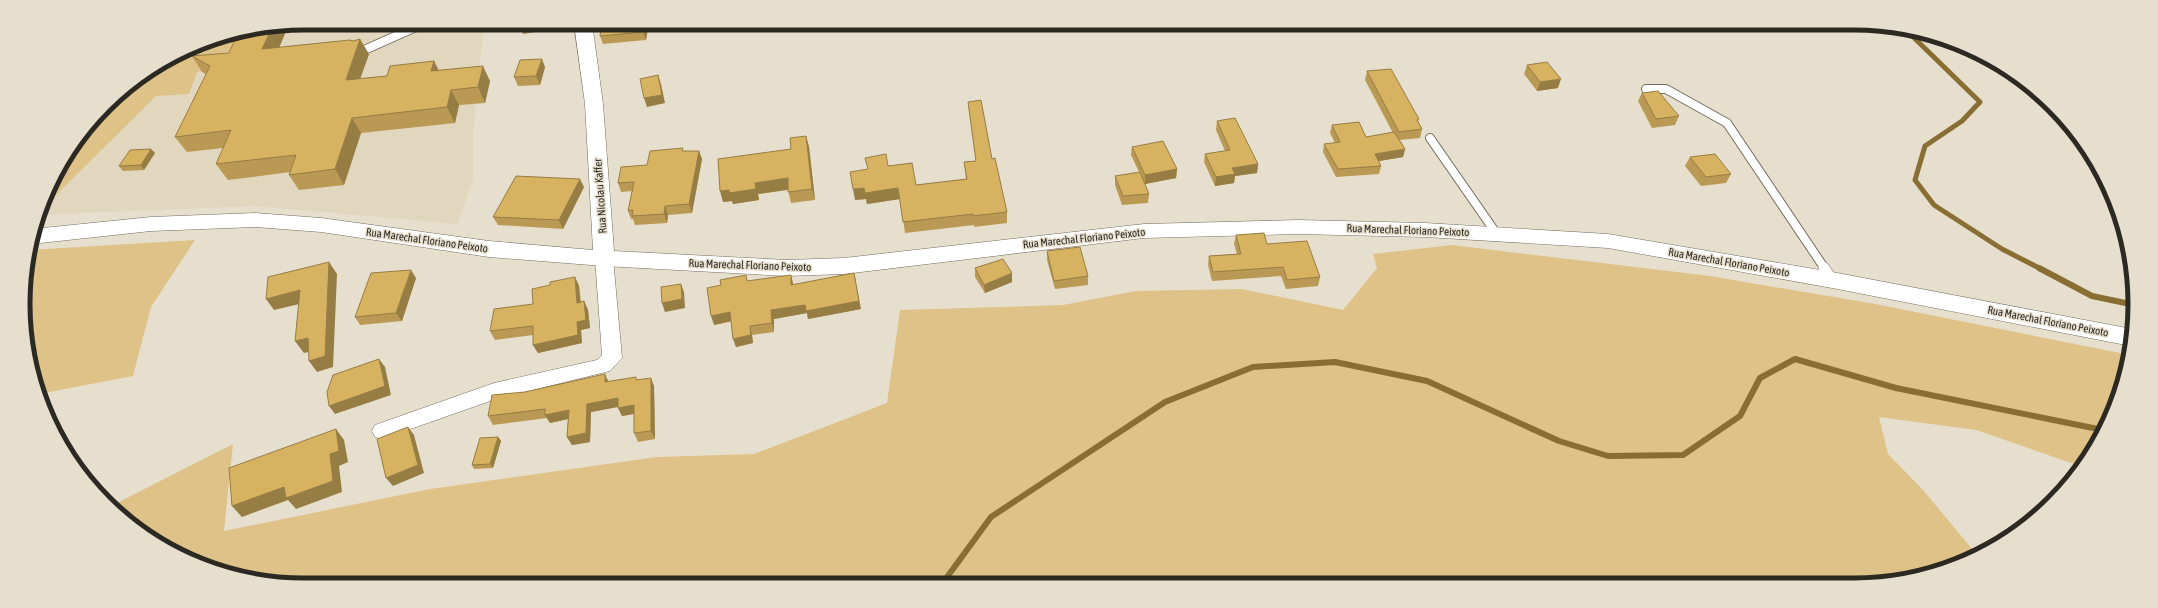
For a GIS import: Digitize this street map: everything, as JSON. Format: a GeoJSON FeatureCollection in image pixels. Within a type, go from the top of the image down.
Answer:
{"type":"FeatureCollection","features":[{"type":"Feature","properties":{"kind":"main road","name":"Rua Nicolau Kaffer"},"geometry":{"type":"LineString","coordinates":[[584,30],[594,104],[604,258]]}},
{"type":"Feature","properties":{"kind":"main road","name":"Rua Marechal Floriano Peixoto"},"geometry":{"type":"LineString","coordinates":[[38,236],[151,224],[255,220],[321,225],[489,248],[604,258],[787,268],[844,266],[1144,231],[1298,227],[1496,233],[1608,241],[1832,280],[2126,337]]}},
{"type":"Feature","properties":{"kind":"street","name":"Rua Nicolau Kaffer"},"geometry":{"type":"LineString","coordinates":[[382,431],[494,391],[603,366],[612,358],[604,258]]}},
{"type":"Feature","properties":{"kind":"lane"},"geometry":{"type":"LineString","coordinates":[[362,51],[409,30]]}},
{"type":"Feature","properties":{"kind":"lane"},"geometry":{"type":"LineString","coordinates":[[1646,89],[1666,89],[1727,123],[1832,280]]}},
{"type":"Feature","properties":{"kind":"lane"},"geometry":{"type":"LineString","coordinates":[[1430,138],[1496,233]]}},
{"type":"Feature","properties":{"kind":"shaded area"},"geometry":{"type":"Polygon","coordinates":[[[304,30],[483,30],[473,133],[473,179],[458,224],[253,206],[45,215],[50,201],[156,96],[189,94],[197,71],[226,61],[240,38],[268,32],[304,30]]]}},
{"type":"Feature","properties":{"kind":"shaded area"},"geometry":{"type":"Polygon","coordinates":[[[240,38],[226,61],[197,72],[189,94],[156,96],[50,201],[58,183],[76,152],[98,123],[123,98],[152,76],[183,58],[240,38]]]}},
{"type":"Feature","properties":{"kind":"shaded area"},"geometry":{"type":"Polygon","coordinates":[[[195,240],[151,307],[133,376],[45,393],[39,375],[32,340],[30,304],[32,268],[35,250],[195,240]]]}},
{"type":"Feature","properties":{"kind":"shaded area"},"geometry":{"type":"Polygon","coordinates":[[[1452,245],[1710,276],[1875,304],[2124,354],[2119,375],[2107,409],[2091,441],[2076,465],[1976,430],[1879,417],[1888,454],[1923,490],[1974,551],[1925,569],[1890,576],[1854,578],[304,578],[268,576],[251,573],[233,569],[199,557],[183,550],[152,532],[116,503],[233,444],[224,531],[430,489],[657,457],[754,454],[887,403],[900,310],[1063,305],[1136,291],[1242,289],[1343,310],[1377,268],[1373,254],[1452,245]]]}},
{"type":"Feature","properties":{"kind":"building"},"geometry":{"type":"Polygon","coordinates":[[[601,30],[643,30],[643,32],[600,36],[601,30]]]}},
{"type":"Feature","properties":{"kind":"building"},"geometry":{"type":"Polygon","coordinates":[[[270,32],[262,49],[350,40],[353,41],[360,39],[346,80],[387,76],[390,66],[434,61],[431,71],[483,66],[478,87],[451,90],[447,107],[352,118],[335,169],[289,175],[296,155],[216,164],[231,130],[175,137],[210,66],[192,56],[229,53],[236,38],[270,32]]]}},
{"type":"Feature","properties":{"kind":"building"},"geometry":{"type":"Polygon","coordinates":[[[542,59],[536,76],[514,77],[520,60],[542,59]]]}},
{"type":"Feature","properties":{"kind":"building"},"geometry":{"type":"Polygon","coordinates":[[[1547,62],[1561,79],[1540,82],[1527,65],[1547,62]]]}},
{"type":"Feature","properties":{"kind":"building"},"geometry":{"type":"Polygon","coordinates":[[[1391,69],[1419,119],[1417,120],[1422,129],[1399,132],[1367,71],[1391,69]]]}},
{"type":"Feature","properties":{"kind":"building"},"geometry":{"type":"Polygon","coordinates":[[[658,75],[662,95],[644,98],[640,79],[658,75]]]}},
{"type":"Feature","properties":{"kind":"building"},"geometry":{"type":"Polygon","coordinates":[[[1658,91],[1679,116],[1656,119],[1642,93],[1658,91]]]}},
{"type":"Feature","properties":{"kind":"building"},"geometry":{"type":"Polygon","coordinates":[[[981,100],[992,159],[995,158],[1007,212],[973,216],[973,214],[903,222],[898,188],[865,193],[864,188],[853,189],[850,172],[868,169],[865,158],[886,154],[888,166],[912,163],[916,185],[967,179],[964,162],[976,161],[968,102],[981,100]]]}},
{"type":"Feature","properties":{"kind":"building"},"geometry":{"type":"Polygon","coordinates":[[[1235,118],[1258,164],[1232,168],[1235,174],[1216,177],[1205,154],[1230,150],[1217,121],[1235,118]]]}},
{"type":"Feature","properties":{"kind":"building"},"geometry":{"type":"Polygon","coordinates":[[[1359,122],[1366,137],[1394,132],[1405,149],[1375,154],[1381,166],[1338,169],[1324,144],[1340,142],[1332,125],[1359,122]]]}},
{"type":"Feature","properties":{"kind":"building"},"geometry":{"type":"Polygon","coordinates":[[[806,136],[812,189],[788,192],[788,178],[755,183],[756,189],[729,193],[729,190],[720,191],[718,159],[791,149],[790,138],[806,136]]]}},
{"type":"Feature","properties":{"kind":"building"},"geometry":{"type":"Polygon","coordinates":[[[1163,141],[1177,169],[1145,175],[1132,147],[1163,141]]]}},
{"type":"Feature","properties":{"kind":"building"},"geometry":{"type":"Polygon","coordinates":[[[683,148],[682,151],[699,151],[689,204],[665,206],[664,214],[632,216],[633,210],[628,211],[634,182],[618,183],[621,167],[647,165],[650,151],[683,148]]]}},
{"type":"Feature","properties":{"kind":"building"},"geometry":{"type":"Polygon","coordinates":[[[151,149],[141,165],[119,166],[130,150],[151,149]]]}},
{"type":"Feature","properties":{"kind":"building"},"geometry":{"type":"Polygon","coordinates":[[[1715,154],[1731,174],[1706,177],[1690,157],[1715,154]]]}},
{"type":"Feature","properties":{"kind":"building"},"geometry":{"type":"Polygon","coordinates":[[[1140,172],[1149,194],[1123,196],[1115,176],[1140,172]]]}},
{"type":"Feature","properties":{"kind":"building"},"geometry":{"type":"Polygon","coordinates":[[[516,176],[580,179],[559,220],[493,217],[516,176]]]}},
{"type":"Feature","properties":{"kind":"building"},"geometry":{"type":"Polygon","coordinates":[[[1264,233],[1267,244],[1307,241],[1320,277],[1287,280],[1283,267],[1213,272],[1209,256],[1241,254],[1236,235],[1264,233]]]}},
{"type":"Feature","properties":{"kind":"building"},"geometry":{"type":"Polygon","coordinates":[[[1080,247],[1088,276],[1054,281],[1047,251],[1080,247]]]}},
{"type":"Feature","properties":{"kind":"building"},"geometry":{"type":"Polygon","coordinates":[[[1003,259],[1012,273],[984,285],[975,268],[1003,259]]]}},
{"type":"Feature","properties":{"kind":"building"},"geometry":{"type":"Polygon","coordinates":[[[329,262],[325,356],[309,361],[308,338],[295,341],[300,290],[266,299],[268,277],[329,262]]]}},
{"type":"Feature","properties":{"kind":"building"},"geometry":{"type":"Polygon","coordinates":[[[411,270],[396,313],[355,317],[371,273],[411,270]]]}},
{"type":"Feature","properties":{"kind":"building"},"geometry":{"type":"Polygon","coordinates":[[[854,273],[859,301],[806,311],[805,305],[771,310],[772,323],[750,326],[751,335],[733,339],[730,312],[711,316],[707,288],[721,285],[720,280],[746,275],[747,281],[791,275],[791,285],[854,273]]]}},
{"type":"Feature","properties":{"kind":"building"},"geometry":{"type":"Polygon","coordinates":[[[575,277],[577,303],[584,301],[586,320],[577,322],[578,335],[533,345],[533,326],[490,331],[494,309],[533,304],[532,289],[550,285],[550,282],[575,277]]]}},
{"type":"Feature","properties":{"kind":"building"},"geometry":{"type":"Polygon","coordinates":[[[681,284],[682,299],[662,303],[661,287],[681,284]]]}},
{"type":"Feature","properties":{"kind":"building"},"geometry":{"type":"Polygon","coordinates":[[[379,359],[385,386],[329,406],[327,392],[333,375],[379,359]]]}},
{"type":"Feature","properties":{"kind":"building"},"geometry":{"type":"Polygon","coordinates":[[[605,374],[605,382],[636,377],[636,380],[651,378],[651,431],[634,433],[634,405],[618,408],[618,398],[587,404],[586,433],[567,437],[569,410],[545,415],[545,409],[488,416],[492,395],[525,392],[605,374]]]}},
{"type":"Feature","properties":{"kind":"building"},"geometry":{"type":"Polygon","coordinates":[[[408,427],[418,465],[386,478],[377,439],[408,427]]]}},
{"type":"Feature","properties":{"kind":"building"},"geometry":{"type":"Polygon","coordinates":[[[336,429],[339,451],[330,454],[333,481],[286,498],[284,487],[232,506],[229,468],[336,429]]]}},
{"type":"Feature","properties":{"kind":"building"},"geometry":{"type":"Polygon","coordinates":[[[498,437],[490,464],[472,465],[480,438],[498,437]]]}},
{"type":"Feature","properties":{"kind":"waterway"},"geometry":{"type":"LineString","coordinates":[[1912,36],[1980,102],[1962,121],[1925,146],[1915,180],[1934,205],[2002,249],[2041,269]]}},
{"type":"Feature","properties":{"kind":"waterway"},"geometry":{"type":"LineString","coordinates":[[2039,268],[2092,296],[2128,304]]}},
{"type":"Feature","properties":{"kind":"waterway"},"geometry":{"type":"LineString","coordinates":[[946,578],[991,517],[1165,402],[1253,367],[1335,362],[1427,381],[1559,441],[1608,456],[1683,455],[1740,416],[1760,378],[1795,359],[1896,388],[2098,429]]}}]}
